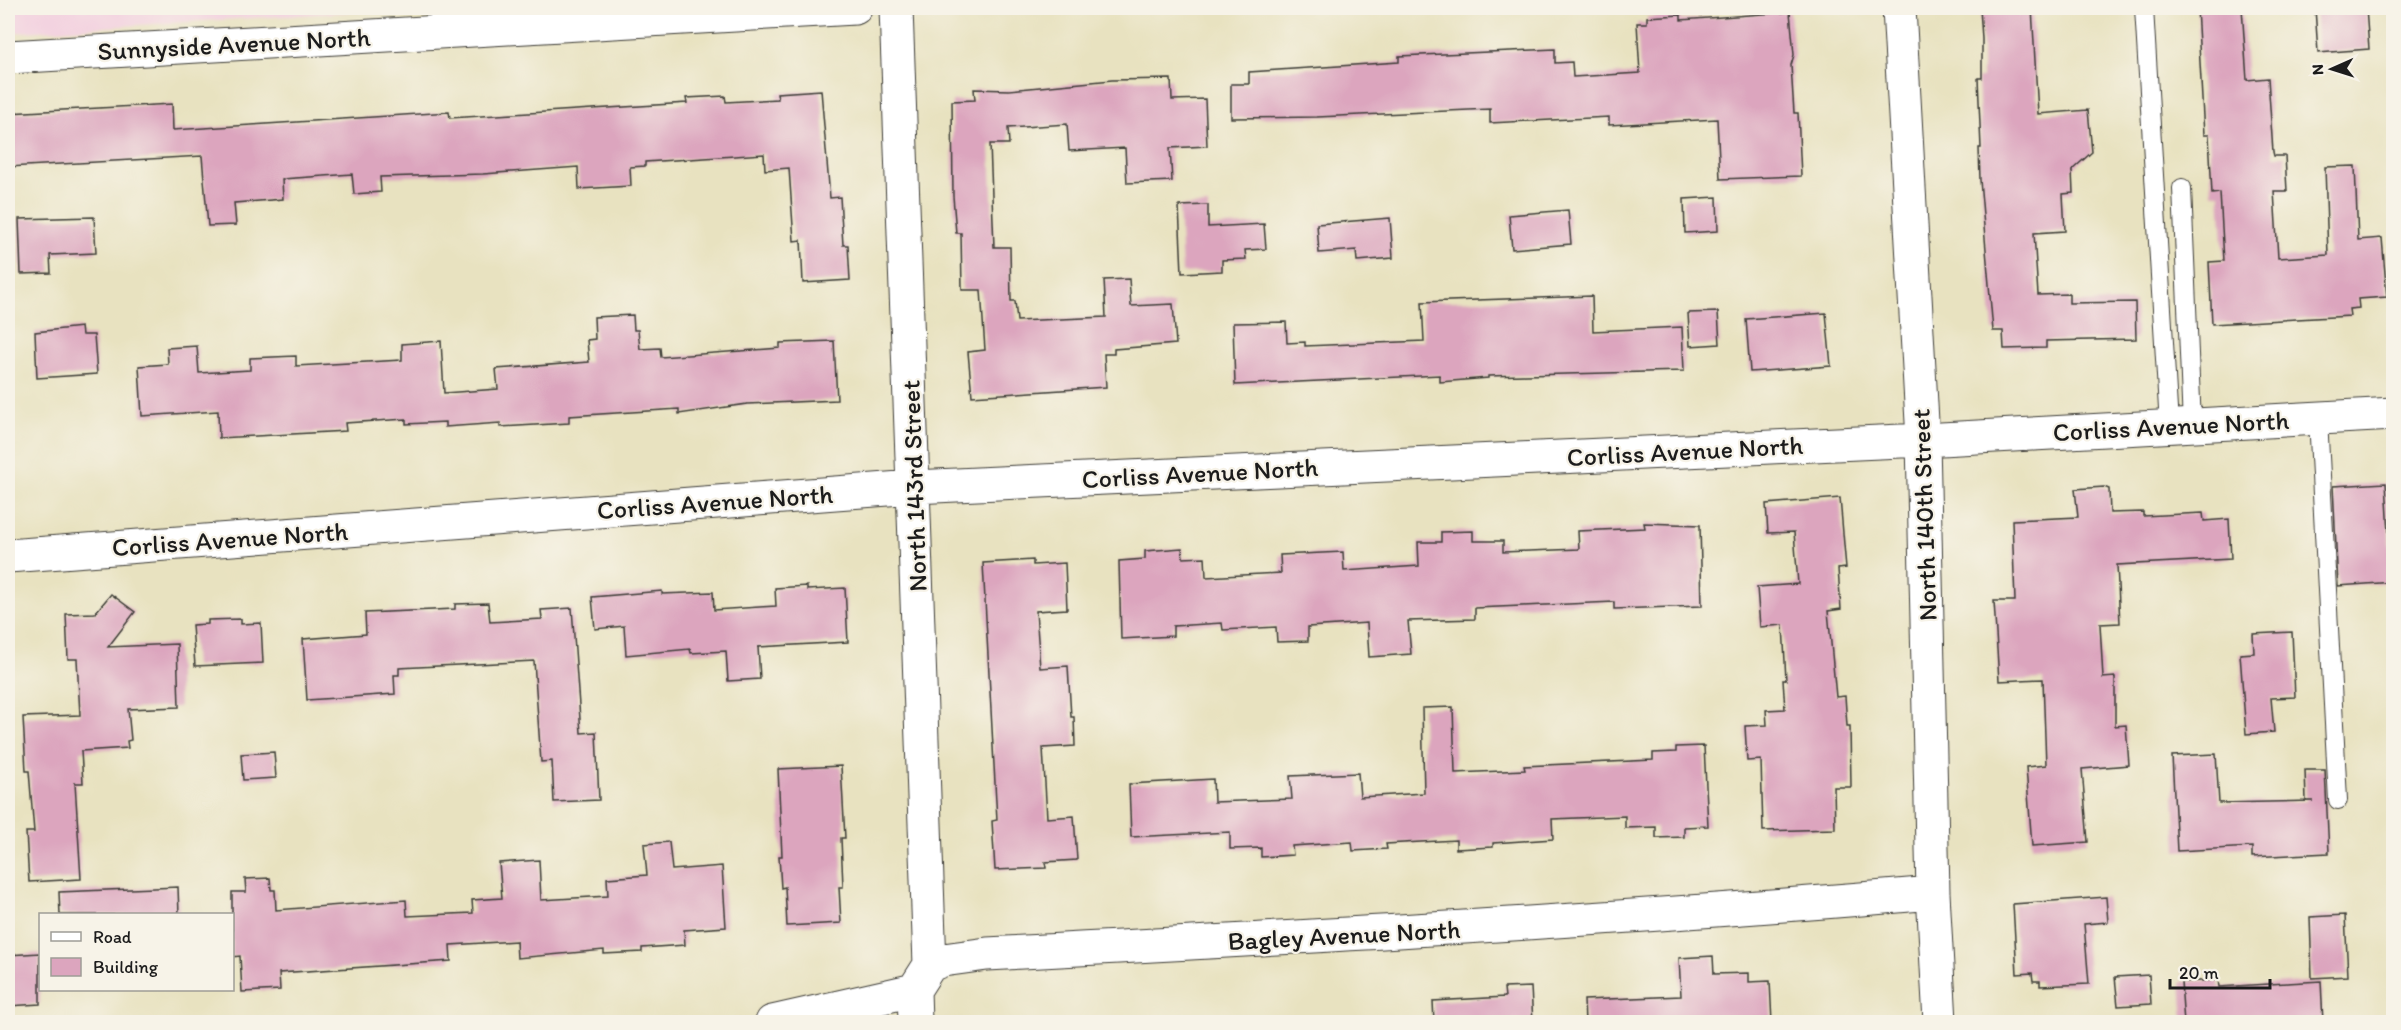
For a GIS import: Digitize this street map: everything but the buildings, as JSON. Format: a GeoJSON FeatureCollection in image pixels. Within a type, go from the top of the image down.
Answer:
{"type":"FeatureCollection","features":[{"type":"Feature","properties":{"kind":"street","name":"Sunnyside Avenue North"},"geometry":{"type":"LineString","coordinates":[[8,57],[835,11],[855,8]]}},
{"type":"Feature","properties":{"kind":"street","name":"North 143rd Street"},"geometry":{"type":"LineString","coordinates":[[896,8],[914,487],[922,977],[915,1023]]}},
{"type":"Feature","properties":{"kind":"street","name":"North 140th Street"},"geometry":{"type":"LineString","coordinates":[[1899,8],[1923,440],[1933,892],[1940,1023]]}},
{"type":"Feature","properties":{"kind":"street","name":"Corliss Avenue North"},"geometry":{"type":"LineString","coordinates":[[8,556],[914,487],[1923,440],[2394,414]]}},
{"type":"Feature","properties":{"kind":"street","name":"Bagley Avenue North"},"geometry":{"type":"LineString","coordinates":[[772,1023],[922,977],[943,960],[987,954],[1704,913],[1933,892]]}},
{"type":"Feature","properties":{"kind":"lane"},"geometry":{"type":"LineString","coordinates":[[2144,8],[2180,426]]}},
{"type":"Feature","properties":{"kind":"lane"},"geometry":{"type":"LineString","coordinates":[[2180,426],[2182,188]]}},
{"type":"Feature","properties":{"kind":"lane"},"geometry":{"type":"LineString","coordinates":[[2318,418],[2338,800]]}},
{"type":"Feature","properties":{"kind":"shaded area"},"geometry":{"type":"Polygon","coordinates":[[[8,8],[416,8],[8,33],[8,8]]]}}]}
